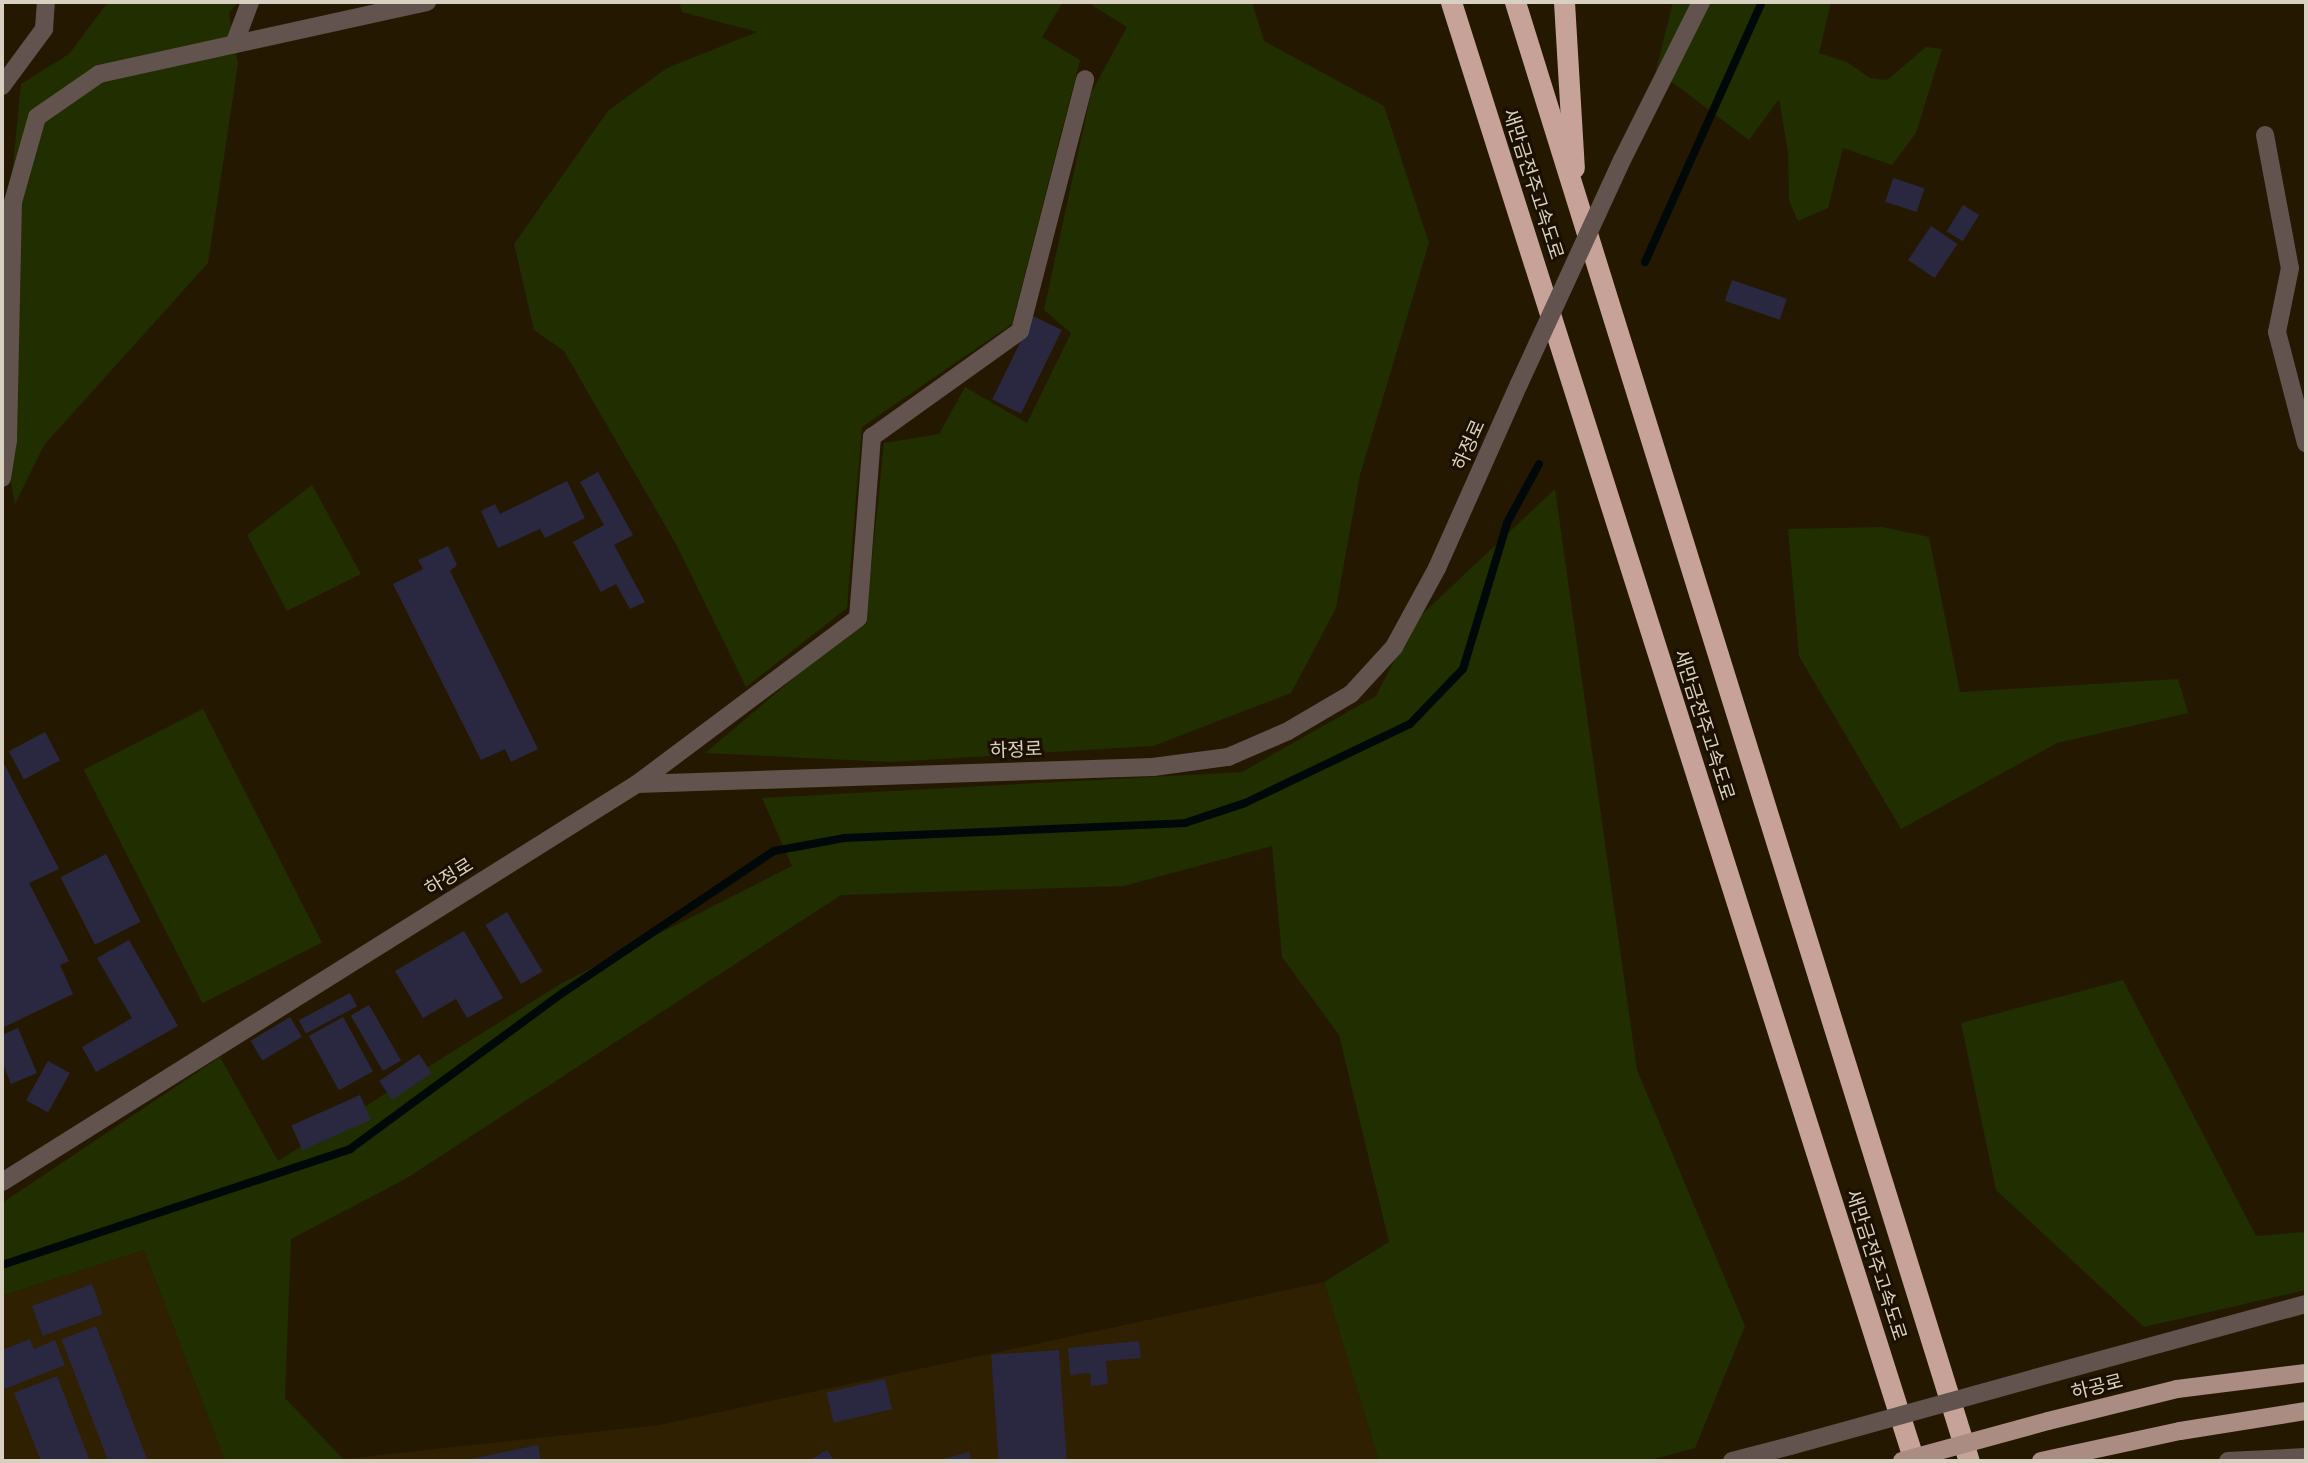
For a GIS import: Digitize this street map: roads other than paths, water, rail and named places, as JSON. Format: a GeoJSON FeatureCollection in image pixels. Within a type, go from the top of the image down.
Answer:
{"type":"FeatureCollection","features":[{"type":"Feature","properties":{"kind":"highway","name":"새만금전주고속도로"},"geometry":{"type":"LineString","coordinates":[[1451,2],[1914,1461]]}},
{"type":"Feature","properties":{"kind":"highway","name":"새만금전주고속도로"},"geometry":{"type":"LineString","coordinates":[[1515,2],[1577,209],[1969,1461]]}},
{"type":"Feature","properties":{"kind":"highway"},"geometry":{"type":"LineString","coordinates":[[1564,2],[1577,209]]}},
{"type":"Feature","properties":{"kind":"main road","name":"하공로"},"geometry":{"type":"LineString","coordinates":[[1902,1461],[2177,1389],[2306,1373]]}},
{"type":"Feature","properties":{"kind":"main road"},"geometry":{"type":"LineString","coordinates":[[2049,1459],[2306,1411]]}},
{"type":"Feature","properties":{"kind":"street"},"geometry":{"type":"LineString","coordinates":[[2,86],[44,29],[46,2]]}},
{"type":"Feature","properties":{"kind":"street"},"geometry":{"type":"LineString","coordinates":[[235,43],[250,2]]}},
{"type":"Feature","properties":{"kind":"street"},"geometry":{"type":"LineString","coordinates":[[2,478],[13,202],[37,117],[99,74],[235,43],[271,40],[426,2]]}},
{"type":"Feature","properties":{"kind":"street","name":"하정로"},"geometry":{"type":"LineString","coordinates":[[2,1182],[637,784],[1153,766],[1228,757],[1288,731],[1351,694],[1394,647],[1437,568],[1622,160],[1701,2]]}},
{"type":"Feature","properties":{"kind":"street"},"geometry":{"type":"LineString","coordinates":[[637,784],[858,618],[872,437],[1020,331],[1085,79]]}},
{"type":"Feature","properties":{"kind":"street"},"geometry":{"type":"LineString","coordinates":[[2265,135],[2290,268],[2277,332],[2306,443]]}},
{"type":"Feature","properties":{"kind":"street"},"geometry":{"type":"LineString","coordinates":[[1732,1461],[2306,1304]]}},
{"type":"Feature","properties":{"kind":"street"},"geometry":{"type":"LineString","coordinates":[[2228,1461],[2306,1457]]}},
{"type":"Feature","properties":{"kind":"waterway"},"geometry":{"type":"LineString","coordinates":[[1645,262],[1762,2]]}},
{"type":"Feature","properties":{"kind":"waterway"},"geometry":{"type":"LineString","coordinates":[[2,1265],[350,1149],[564,992],[774,851],[844,838],[1185,823],[1245,803],[1410,724],[1463,669],[1507,523],[1539,464]]}}]}
